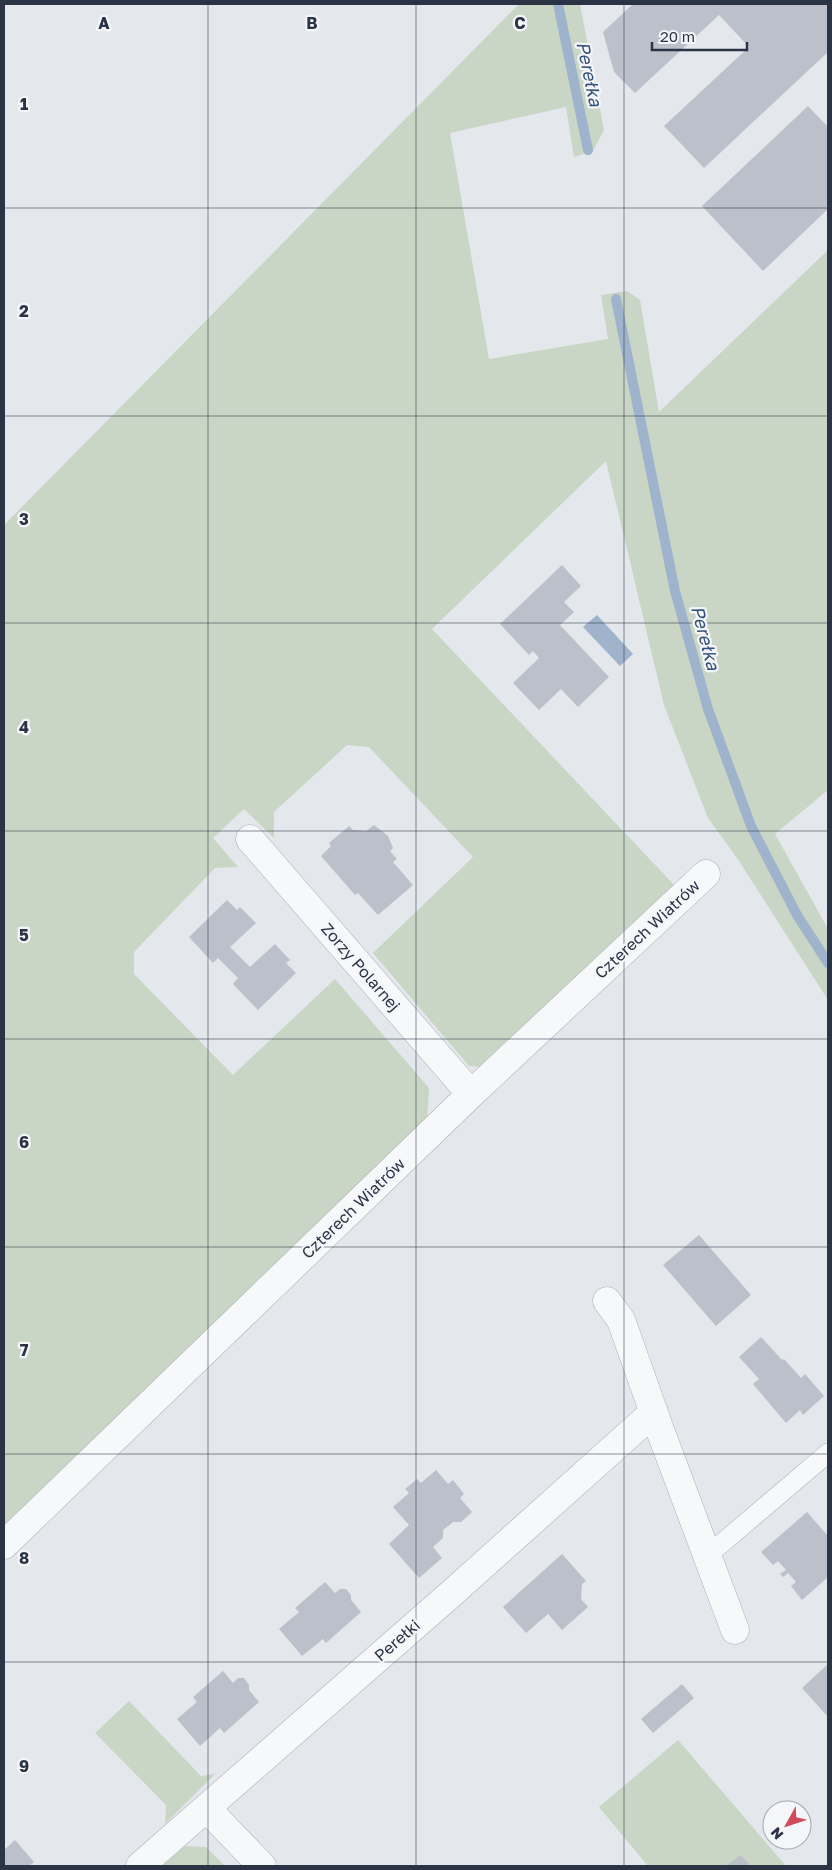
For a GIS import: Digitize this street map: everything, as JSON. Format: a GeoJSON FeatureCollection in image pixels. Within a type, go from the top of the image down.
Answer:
{"type":"FeatureCollection","features":[{"type":"Feature","properties":{"kind":"street","name":"Zorzy Polarnej"},"geometry":{"type":"LineString","coordinates":[[250,839],[471,1094]]}},
{"type":"Feature","properties":{"kind":"street","name":"Czterech Wiatrów"},"geometry":{"type":"LineString","coordinates":[[4,1545],[471,1094],[706,874]]}},
{"type":"Feature","properties":{"kind":"street"},"geometry":{"type":"LineString","coordinates":[[607,1301],[621,1320],[735,1630]]}},
{"type":"Feature","properties":{"kind":"street","name":"Perełki"},"geometry":{"type":"LineString","coordinates":[[140,1866],[654,1412]]}},
{"type":"Feature","properties":{"kind":"street"},"geometry":{"type":"LineString","coordinates":[[206,1808],[262,1866]]}},
{"type":"Feature","properties":{"kind":"lane"},"geometry":{"type":"LineString","coordinates":[[708,1555],[828,1453]]}},
{"type":"Feature","properties":{"kind":"green space"},"geometry":{"type":"Polygon","coordinates":[[[519,4],[580,4],[604,130],[593,151],[574,157],[566,107],[450,133],[489,359],[608,339],[601,295],[627,291],[640,300],[659,412],[828,250],[828,790],[775,834],[828,929],[828,1000],[739,861],[708,818],[664,705],[606,461],[432,629],[677,888],[483,1067],[469,1066],[373,953],[473,857],[369,747],[347,745],[274,812],[274,838],[244,809],[213,838],[238,867],[215,868],[134,952],[134,974],[233,1075],[335,979],[429,1088],[427,1124],[4,1532],[4,525],[519,4]]]}},
{"type":"Feature","properties":{"kind":"green space"},"geometry":{"type":"Polygon","coordinates":[[[129,1701],[201,1776],[215,1774],[165,1824],[166,1805],[95,1733],[129,1701]]]}},
{"type":"Feature","properties":{"kind":"green space"},"geometry":{"type":"Polygon","coordinates":[[[678,1740],[762,1838],[762,1850],[772,1850],[786,1866],[648,1866],[599,1807],[678,1740]]]}},
{"type":"Feature","properties":{"kind":"green space"},"geometry":{"type":"Polygon","coordinates":[[[185,1846],[206,1847],[225,1866],[162,1866],[185,1846]]]}},
{"type":"Feature","properties":{"kind":"water"},"geometry":{"type":"Polygon","coordinates":[[[597,615],[633,654],[620,666],[583,627],[597,615]]]}},
{"type":"Feature","properties":{"kind":"building"},"geometry":{"type":"Polygon","coordinates":[[[633,4],[828,4],[828,52],[704,168],[664,126],[749,47],[719,15],[635,93],[614,72],[603,32],[633,4]]]}},
{"type":"Feature","properties":{"kind":"building"},"geometry":{"type":"Polygon","coordinates":[[[808,106],[828,127],[828,209],[763,271],[702,206],[808,106]]]}},
{"type":"Feature","properties":{"kind":"building"},"geometry":{"type":"Polygon","coordinates":[[[562,565],[581,586],[564,602],[574,612],[560,625],[609,677],[578,707],[561,689],[539,710],[513,683],[539,658],[533,651],[529,655],[500,624],[562,565]]]}},
{"type":"Feature","properties":{"kind":"building"},"geometry":{"type":"Polygon","coordinates":[[[374,825],[388,836],[393,848],[390,851],[397,859],[393,862],[413,885],[378,915],[358,893],[355,895],[321,856],[331,846],[329,843],[349,826],[353,830],[366,831],[374,825]]]}},
{"type":"Feature","properties":{"kind":"building"},"geometry":{"type":"Polygon","coordinates":[[[227,900],[237,910],[240,907],[256,923],[230,947],[250,967],[275,944],[290,960],[286,963],[296,973],[258,1010],[233,984],[238,978],[218,958],[213,963],[189,937],[227,900]]]}},
{"type":"Feature","properties":{"kind":"building"},"geometry":{"type":"Polygon","coordinates":[[[699,1235],[751,1295],[716,1326],[663,1265],[699,1235]]]}},
{"type":"Feature","properties":{"kind":"building"},"geometry":{"type":"Polygon","coordinates":[[[761,1337],[801,1378],[805,1374],[824,1396],[803,1415],[800,1410],[786,1423],[753,1384],[759,1379],[739,1357],[761,1337]]]}},
{"type":"Feature","properties":{"kind":"building"},"geometry":{"type":"Polygon","coordinates":[[[436,1470],[448,1484],[453,1480],[464,1494],[460,1498],[472,1512],[461,1522],[453,1522],[443,1530],[443,1538],[433,1547],[442,1558],[419,1578],[389,1544],[409,1525],[393,1507],[409,1493],[405,1489],[417,1479],[421,1483],[436,1470]]]}},
{"type":"Feature","properties":{"kind":"building"},"geometry":{"type":"Polygon","coordinates":[[[807,1512],[828,1536],[828,1577],[802,1600],[791,1586],[796,1582],[788,1573],[783,1577],[780,1574],[786,1570],[778,1561],[773,1565],[761,1552],[807,1512]]]}},
{"type":"Feature","properties":{"kind":"building"},"geometry":{"type":"Polygon","coordinates":[[[562,1554],[586,1581],[582,1584],[581,1599],[588,1607],[562,1630],[548,1614],[526,1633],[503,1607],[562,1554]]]}},
{"type":"Feature","properties":{"kind":"building"},"geometry":{"type":"Polygon","coordinates":[[[325,1582],[335,1593],[340,1589],[346,1589],[351,1595],[351,1600],[361,1612],[326,1643],[323,1639],[302,1656],[279,1629],[299,1612],[295,1608],[325,1582]]]}},
{"type":"Feature","properties":{"kind":"building"},"geometry":{"type":"Polygon","coordinates":[[[828,1664],[828,1717],[802,1688],[828,1664]]]}},
{"type":"Feature","properties":{"kind":"building"},"geometry":{"type":"Polygon","coordinates":[[[223,1671],[233,1683],[238,1678],[244,1678],[249,1685],[249,1690],[259,1702],[224,1733],[220,1728],[200,1746],[177,1719],[197,1702],[193,1697],[223,1671]]]}},
{"type":"Feature","properties":{"kind":"building"},"geometry":{"type":"Polygon","coordinates":[[[682,1684],[694,1698],[653,1733],[641,1719],[682,1684]]]}},
{"type":"Feature","properties":{"kind":"building"},"geometry":{"type":"Polygon","coordinates":[[[15,1840],[34,1862],[29,1866],[4,1866],[4,1850],[15,1840]]]}},
{"type":"Feature","properties":{"kind":"building"},"geometry":{"type":"Polygon","coordinates":[[[741,1855],[750,1866],[725,1866],[741,1855]]]}},
{"type":"Feature","properties":{"kind":"waterway","name":"Perełka"},"geometry":{"type":"LineString","coordinates":[[558,4],[588,150]]}},
{"type":"Feature","properties":{"kind":"waterway","name":"Perełka"},"geometry":{"type":"LineString","coordinates":[[616,299],[675,591],[708,709],[751,826],[797,915],[828,963]]}}]}
